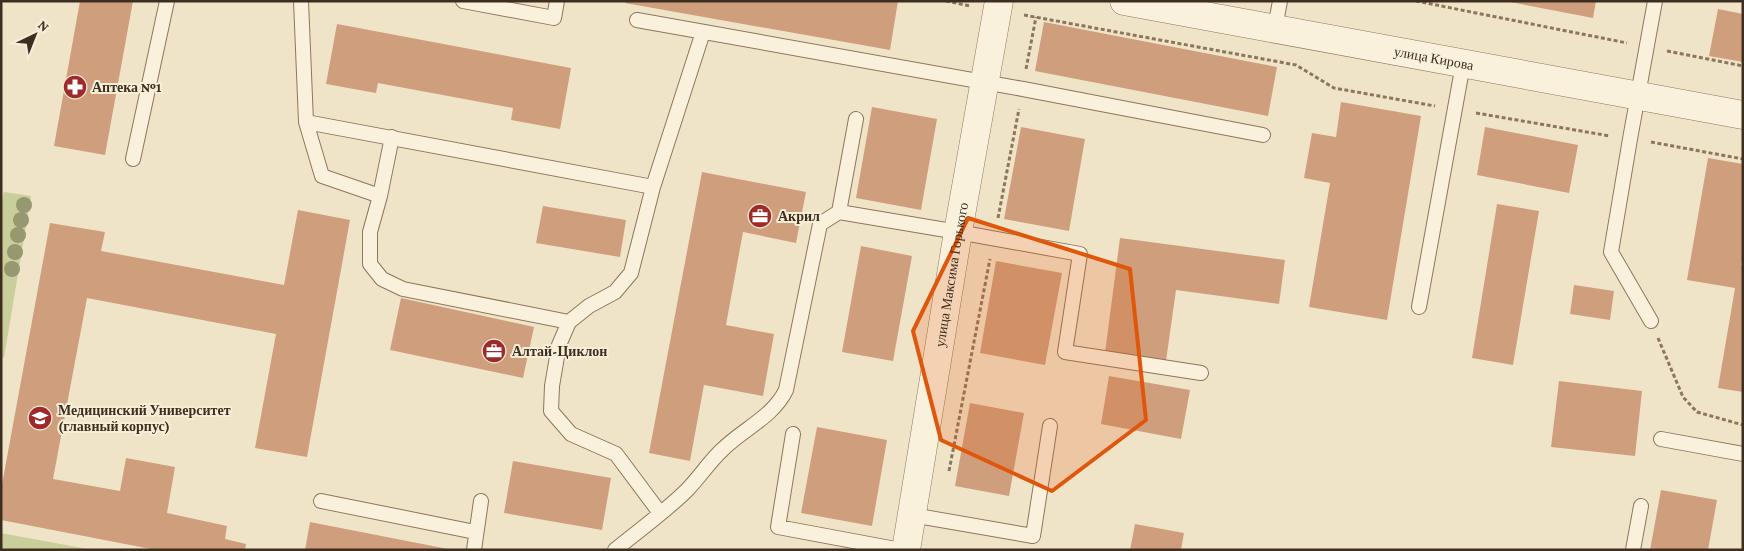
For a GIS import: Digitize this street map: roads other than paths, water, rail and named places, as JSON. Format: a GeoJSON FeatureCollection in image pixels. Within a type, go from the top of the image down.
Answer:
{"type":"FeatureCollection","features":[{"type":"Feature","properties":{"kind":"street","name":"улица Кирова"},"geometry":{"type":"LineString","coordinates":[[1124,1],[1743,116]]}},
{"type":"Feature","properties":{"kind":"street","name":"улица Максима Горького"},"geometry":{"type":"LineString","coordinates":[[906,550],[997,7]]}},
{"type":"Feature","properties":{"kind":"lane"},"geometry":{"type":"LineString","coordinates":[[133,159],[167,1]]}},
{"type":"Feature","properties":{"kind":"lane"},"geometry":{"type":"LineString","coordinates":[[301,1],[306,122],[322,176],[380,196]]}},
{"type":"Feature","properties":{"kind":"lane"},"geometry":{"type":"LineString","coordinates":[[463,1],[554,18],[557,1]]}},
{"type":"Feature","properties":{"kind":"lane"},"geometry":{"type":"LineString","coordinates":[[1275,28],[1280,1]]}},
{"type":"Feature","properties":{"kind":"lane"},"geometry":{"type":"LineString","coordinates":[[1651,321],[1611,252],[1655,1]]}},
{"type":"Feature","properties":{"kind":"lane"},"geometry":{"type":"LineString","coordinates":[[637,20],[1023,89],[1262,135]]}},
{"type":"Feature","properties":{"kind":"lane"},"geometry":{"type":"LineString","coordinates":[[660,513],[616,454],[571,434],[552,411],[552,386],[558,345],[569,322],[588,306],[614,292],[631,273],[653,187],[703,32]]}},
{"type":"Feature","properties":{"kind":"lane"},"geometry":{"type":"LineString","coordinates":[[1419,307],[1463,64]]}},
{"type":"Feature","properties":{"kind":"lane"},"geometry":{"type":"LineString","coordinates":[[839,212],[856,119]]}},
{"type":"Feature","properties":{"kind":"lane"},"geometry":{"type":"LineString","coordinates":[[306,122],[653,187]]}},
{"type":"Feature","properties":{"kind":"lane"},"geometry":{"type":"LineString","coordinates":[[392,137],[380,196],[370,232],[370,264],[382,279],[403,289],[569,322]]}},
{"type":"Feature","properties":{"kind":"lane"},"geometry":{"type":"LineString","coordinates":[[616,550],[687,490],[721,450],[767,415],[780,402],[786,390],[820,224],[839,212],[1080,254],[1066,352],[1201,373]]}},
{"type":"Feature","properties":{"kind":"lane"},"geometry":{"type":"LineString","coordinates":[[912,515],[1033,536],[1050,426]]}},
{"type":"Feature","properties":{"kind":"lane"},"geometry":{"type":"LineString","coordinates":[[793,434],[778,527],[901,550]]}},
{"type":"Feature","properties":{"kind":"lane"},"geometry":{"type":"LineString","coordinates":[[1661,440],[1743,454]]}},
{"type":"Feature","properties":{"kind":"lane"},"geometry":{"type":"LineString","coordinates":[[321,501],[476,532]]}},
{"type":"Feature","properties":{"kind":"lane"},"geometry":{"type":"LineString","coordinates":[[474,550],[481,501]]}},
{"type":"Feature","properties":{"kind":"lane"},"geometry":{"type":"LineString","coordinates":[[1633,550],[1641,506]]}},
{"type":"Feature","properties":{"kind":"place","name":"Аптека №1"},"geometry":{"type":"Point","coordinates":[75,87]}},
{"type":"Feature","properties":{"kind":"place","name":"Акрил"},"geometry":{"type":"Point","coordinates":[760,216]}},
{"type":"Feature","properties":{"kind":"place","name":"Алтай-Циклон"},"geometry":{"type":"Point","coordinates":[494,351]}},
{"type":"Feature","properties":{"kind":"place","name":"Медицинский Университет (главный корпус)"},"geometry":{"type":"Point","coordinates":[40,418]}}]}
